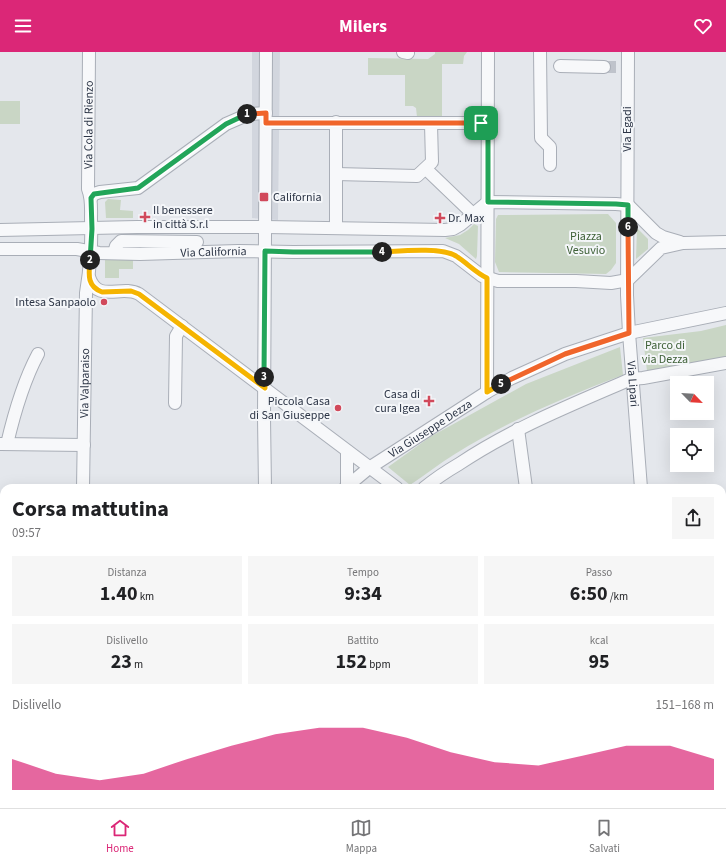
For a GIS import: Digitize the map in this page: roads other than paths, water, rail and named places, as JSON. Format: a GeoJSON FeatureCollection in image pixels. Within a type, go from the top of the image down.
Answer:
{"type":"FeatureCollection","features":[{"type":"Feature","properties":{"kind":"street","name":"Via Cola di Rienzo"},"geometry":{"type":"LineString","coordinates":[[89,52],[88,189],[91,198],[92,229]]}},
{"type":"Feature","properties":{"kind":"street"},"geometry":{"type":"LineString","coordinates":[[265,484],[266,52]]}},
{"type":"Feature","properties":{"kind":"street"},"geometry":{"type":"LineString","coordinates":[[487,392],[488,52]]}},
{"type":"Feature","properties":{"kind":"street"},"geometry":{"type":"LineString","coordinates":[[540,52],[541,138],[550,147],[550,165]]}},
{"type":"Feature","properties":{"kind":"street","name":"Via Egadi"},"geometry":{"type":"LineString","coordinates":[[628,52],[623,67],[628,205]]}},
{"type":"Feature","properties":{"kind":"street"},"geometry":{"type":"LineString","coordinates":[[560,66],[604,67]]}},
{"type":"Feature","properties":{"kind":"street"},"geometry":{"type":"LineString","coordinates":[[91,198],[94,194],[100,192],[138,188],[226,124],[249,114],[266,118],[336,122],[431,124],[488,123]]}},
{"type":"Feature","properties":{"kind":"street"},"geometry":{"type":"LineString","coordinates":[[336,122],[336,228]]}},
{"type":"Feature","properties":{"kind":"street"},"geometry":{"type":"LineString","coordinates":[[336,174],[417,176],[432,162],[431,124]]}},
{"type":"Feature","properties":{"kind":"street"},"geometry":{"type":"LineString","coordinates":[[426,169],[474,215],[488,202],[628,205],[656,233],[663,237],[683,243]]}},
{"type":"Feature","properties":{"kind":"street"},"geometry":{"type":"LineString","coordinates":[[628,205],[628,280]]}},
{"type":"Feature","properties":{"kind":"street","name":"Via California"},"geometry":{"type":"LineString","coordinates":[[0,230],[137,227],[266,227],[445,230],[453,229],[474,215]]}},
{"type":"Feature","properties":{"kind":"street","name":"Via Valparaiso"},"geometry":{"type":"LineString","coordinates":[[83,484],[86,293],[89,277],[92,229]]}},
{"type":"Feature","properties":{"kind":"street"},"geometry":{"type":"LineString","coordinates":[[655,254],[657,242],[656,233]]}},
{"type":"Feature","properties":{"kind":"street","name":"Via California"},"geometry":{"type":"LineString","coordinates":[[114,253],[116,246],[121,241],[197,242]]}},
{"type":"Feature","properties":{"kind":"street"},"geometry":{"type":"LineString","coordinates":[[487,278],[498,281],[611,282],[628,280],[661,248],[683,243],[726,242]]}},
{"type":"Feature","properties":{"kind":"street","name":"Via California"},"geometry":{"type":"LineString","coordinates":[[0,249],[78,250],[99,253],[140,254],[265,251],[443,251],[456,256],[487,278]]}},
{"type":"Feature","properties":{"kind":"street"},"geometry":{"type":"LineString","coordinates":[[89,277],[95,288],[102,292],[135,292],[391,484]]}},
{"type":"Feature","properties":{"kind":"street","name":"Via Lipari"},"geometry":{"type":"LineString","coordinates":[[628,280],[629,333],[641,484]]}},
{"type":"Feature","properties":{"kind":"street","name":"Via Giuseppe Dezza"},"geometry":{"type":"LineString","coordinates":[[350,484],[369,468],[487,392],[512,378],[565,354],[629,333],[726,313]]}},
{"type":"Feature","properties":{"kind":"street"},"geometry":{"type":"LineString","coordinates":[[175,403],[176,336],[182,326]]}},
{"type":"Feature","properties":{"kind":"street"},"geometry":{"type":"LineString","coordinates":[[38,354],[28,374],[4,444],[84,445]]}},
{"type":"Feature","properties":{"kind":"street"},"geometry":{"type":"LineString","coordinates":[[433,484],[480,450],[518,429],[633,379],[726,366]]}},
{"type":"Feature","properties":{"kind":"street"},"geometry":{"type":"LineString","coordinates":[[518,429],[525,484]]}},
{"type":"Feature","properties":{"kind":"street"},"geometry":{"type":"LineString","coordinates":[[346,484],[347,451]]}},
{"type":"Feature","properties":{"kind":"tunnel"},"geometry":{"type":"LineString","coordinates":[[604,67],[619,67]]}},
{"type":"Feature","properties":{"kind":"place","name":"California"},"geometry":{"type":"Point","coordinates":[264,197]}},
{"type":"Feature","properties":{"kind":"place","name":"Il benessere in città S.r.l"},"geometry":{"type":"Point","coordinates":[145,217]}},
{"type":"Feature","properties":{"kind":"place","name":"Dr. Max"},"geometry":{"type":"Point","coordinates":[440,218]}},
{"type":"Feature","properties":{"kind":"place","name":"Intesa Sanpaolo"},"geometry":{"type":"Point","coordinates":[104,302]}},
{"type":"Feature","properties":{"kind":"place","name":"Casa di cura Igea"},"geometry":{"type":"Point","coordinates":[429,401]}},
{"type":"Feature","properties":{"kind":"place","name":"Piccola Casa di San Giuseppe"},"geometry":{"type":"Point","coordinates":[338,408]}},
{"type":"Feature","properties":{"kind":"park label","name":"Piazza Vesuvio"},"geometry":{"type":"Point","coordinates":[586,243]}},
{"type":"Feature","properties":{"kind":"park label","name":"Parco di via Dezza"},"geometry":{"type":"Point","coordinates":[665,352]}}]}
